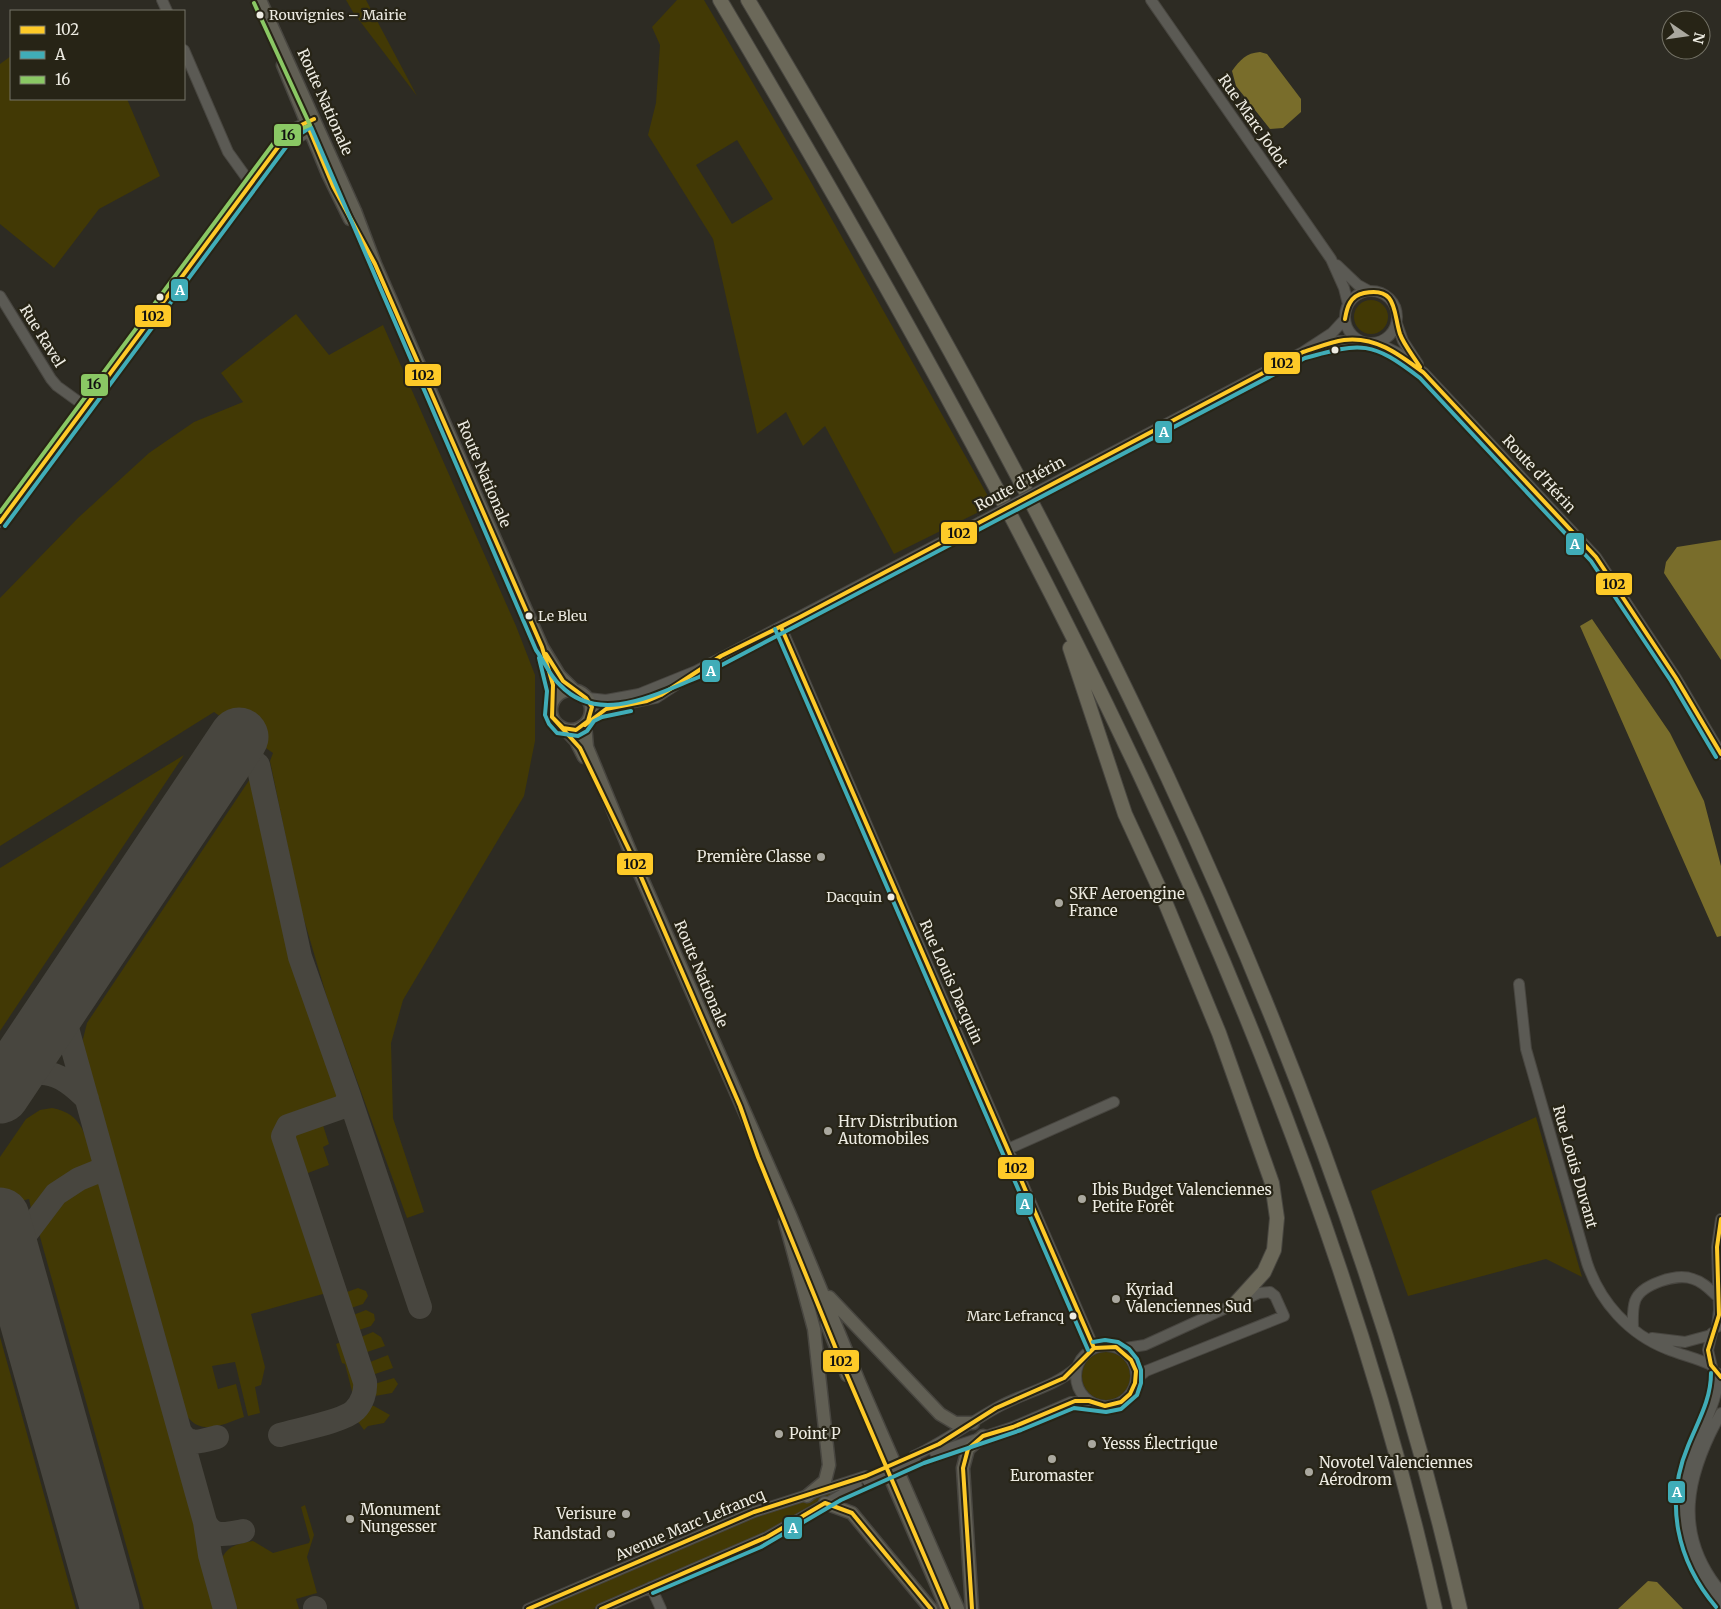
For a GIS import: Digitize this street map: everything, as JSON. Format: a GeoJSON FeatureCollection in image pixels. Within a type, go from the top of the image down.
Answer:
{"type":"FeatureCollection","features":[{"type":"Feature","properties":{"kind":"highway"},"geometry":{"type":"LineString","coordinates":[[720,0],[903,317],[1040,571],[1128,750],[1179,861],[1238,998],[1280,1103],[1328,1236],[1370,1363],[1405,1488],[1435,1609]]}},
{"type":"Feature","properties":{"kind":"highway"},"geometry":{"type":"LineString","coordinates":[[748,0],[886,235],[998,438],[1102,639],[1196,838],[1282,1040],[1354,1232],[1412,1418],[1460,1609]]}},
{"type":"Feature","properties":{"kind":"highway"},"geometry":{"type":"LineString","coordinates":[[1040,571],[1073,654],[1125,814],[1161,892],[1219,1033],[1272,1183],[1277,1218],[1274,1250],[1264,1272],[1234,1305]]}},
{"type":"Feature","properties":{"kind":"main road","name":"Route Nationale"},"geometry":{"type":"LineString","coordinates":[[263,5],[312,125],[333,186],[375,264],[542,647],[559,675],[573,690]]}},
{"type":"Feature","properties":{"kind":"main road"},"geometry":{"type":"LineString","coordinates":[[542,647],[551,679],[554,699],[550,710],[553,719],[565,730],[576,730],[588,721],[591,706],[588,698],[580,692],[573,690],[562,692],[554,699]]}},
{"type":"Feature","properties":{"kind":"main road","name":"Route Nationale"},"geometry":{"type":"LineString","coordinates":[[588,721],[587,747],[740,1106]]}},
{"type":"Feature","properties":{"kind":"main road","name":"Route Nationale"},"geometry":{"type":"LineString","coordinates":[[565,730],[580,748],[632,856]]}},
{"type":"Feature","properties":{"kind":"main road"},"geometry":{"type":"LineString","coordinates":[[740,1106],[838,1354],[947,1609]]}},
{"type":"Feature","properties":{"kind":"main road"},"geometry":{"type":"LineString","coordinates":[[740,1106],[958,1609]]}},
{"type":"Feature","properties":{"kind":"main road"},"geometry":{"type":"LineString","coordinates":[[785,1221],[814,1328],[829,1465],[825,1481],[807,1496]]}},
{"type":"Feature","properties":{"kind":"main road"},"geometry":{"type":"LineString","coordinates":[[820,1287],[845,1316],[940,1414],[955,1423],[973,1423]]}},
{"type":"Feature","properties":{"kind":"main road"},"geometry":{"type":"LineString","coordinates":[[972,1609],[963,1468],[968,1449],[983,1436]]}},
{"type":"Feature","properties":{"kind":"main road"},"geometry":{"type":"LineString","coordinates":[[825,1503],[852,1513],[931,1609]]}},
{"type":"Feature","properties":{"kind":"street","name":"Rue Marc Jodot"},"geometry":{"type":"LineString","coordinates":[[1151,0],[1331,258],[1354,281],[1369,291]]}},
{"type":"Feature","properties":{"kind":"street"},"geometry":{"type":"LineString","coordinates":[[185,52],[228,152],[251,184]]}},
{"type":"Feature","properties":{"kind":"street"},"geometry":{"type":"LineString","coordinates":[[0,522],[278,148],[312,125]]}},
{"type":"Feature","properties":{"kind":"street","name":"Rue Marc Jodot"},"geometry":{"type":"LineString","coordinates":[[1331,258],[1344,288],[1348,304]]}},
{"type":"Feature","properties":{"kind":"street"},"geometry":{"type":"LineString","coordinates":[[1369,291],[1382,293],[1391,300],[1397,310],[1397,324],[1389,337],[1378,343],[1368,344],[1358,340],[1348,330],[1345,319],[1348,304],[1355,296],[1369,291]]}},
{"type":"Feature","properties":{"kind":"street","name":"Rue Ravel"},"geometry":{"type":"LineString","coordinates":[[0,296],[51,379],[57,386],[86,407]]}},
{"type":"Feature","properties":{"kind":"street","name":"Route d'Hérin"},"geometry":{"type":"LineString","coordinates":[[588,698],[606,700],[639,694],[696,671],[1303,352],[1332,333],[1345,319]]}},
{"type":"Feature","properties":{"kind":"street","name":"Route d'Hérin"},"geometry":{"type":"LineString","coordinates":[[1397,324],[1403,341],[1424,373]]}},
{"type":"Feature","properties":{"kind":"street","name":"Route d'Hérin"},"geometry":{"type":"LineString","coordinates":[[1303,352],[1339,341],[1358,340]]}},
{"type":"Feature","properties":{"kind":"street","name":"Route d'Hérin"},"geometry":{"type":"LineString","coordinates":[[1378,343],[1398,352],[1424,373],[1596,557],[1679,683],[1721,754]]}},
{"type":"Feature","properties":{"kind":"street","name":"Rue Louis Dacquin"},"geometry":{"type":"LineString","coordinates":[[781,627],[1094,1348]]}},
{"type":"Feature","properties":{"kind":"street","name":"Route d'Hérin"},"geometry":{"type":"LineString","coordinates":[[588,721],[603,709],[639,703],[664,695],[696,671]]}},
{"type":"Feature","properties":{"kind":"street","name":"Rue Louis Duvant"},"geometry":{"type":"LineString","coordinates":[[1520,984],[1526,1049],[1590,1272],[1604,1300],[1633,1329],[1664,1348],[1716,1372]]}},
{"type":"Feature","properties":{"kind":"street"},"geometry":{"type":"LineString","coordinates":[[1008,1149],[1114,1102]]}},
{"type":"Feature","properties":{"kind":"street"},"geometry":{"type":"LineString","coordinates":[[1721,1219],[1717,1258],[1719,1315],[1708,1350],[1716,1372],[1717,1388],[1714,1400],[1690,1458],[1684,1481],[1681,1514],[1685,1540],[1692,1561],[1705,1584],[1721,1603]]}},
{"type":"Feature","properties":{"kind":"street"},"geometry":{"type":"LineString","coordinates":[[1717,1258],[1721,1273]]}},
{"type":"Feature","properties":{"kind":"street"},"geometry":{"type":"LineString","coordinates":[[1633,1329],[1635,1301],[1640,1292],[1650,1285],[1688,1277],[1703,1284],[1718,1298]]}},
{"type":"Feature","properties":{"kind":"street"},"geometry":{"type":"LineString","coordinates":[[915,1458],[1002,1405],[1064,1378],[1077,1367],[1082,1357],[1094,1348],[1105,1346],[1119,1349],[1145,1345],[1259,1293],[1270,1292],[1275,1296],[1284,1316],[1146,1371],[1136,1379],[1130,1394],[1118,1404],[1101,1406],[1089,1401],[1080,1392],[1077,1384],[1077,1367]]}},
{"type":"Feature","properties":{"kind":"street","name":"Rue Louis Duvant"},"geometry":{"type":"LineString","coordinates":[[1646,1337],[1685,1342],[1716,1328]]}},
{"type":"Feature","properties":{"kind":"street"},"geometry":{"type":"LineString","coordinates":[[1119,1349],[1133,1363],[1136,1379]]}},
{"type":"Feature","properties":{"kind":"street"},"geometry":{"type":"LineString","coordinates":[[601,1609],[773,1534],[867,1479],[915,1458],[1013,1427],[1071,1402],[1089,1401]]}},
{"type":"Feature","properties":{"kind":"street"},"geometry":{"type":"LineString","coordinates":[[1721,1413],[1696,1467],[1689,1506],[1691,1531],[1697,1553],[1708,1574],[1721,1592]]}},
{"type":"Feature","properties":{"kind":"street","name":"Avenue Marc Lefrancq"},"geometry":{"type":"LineString","coordinates":[[528,1609],[754,1512],[867,1479]]}},
{"type":"Feature","properties":{"kind":"street"},"geometry":{"type":"LineString","coordinates":[[651,1587],[661,1609]]}},
{"type":"Feature","properties":{"kind":"shaded area"},"geometry":{"type":"Polygon","coordinates":[[[346,0],[366,0],[417,96],[353,12],[346,0]]]}},
{"type":"Feature","properties":{"kind":"shaded area"},"geometry":{"type":"Polygon","coordinates":[[[677,0],[704,0],[808,177],[993,505],[894,554],[825,426],[803,446],[786,412],[757,434],[713,239],[648,135],[656,103],[660,45],[652,27],[677,0]],[[737,140],[696,165],[732,224],[773,199],[737,140]]]}},
{"type":"Feature","properties":{"kind":"shaded area"},"geometry":{"type":"Polygon","coordinates":[[[1260,52],[1267,54],[1301,99],[1301,112],[1283,128],[1270,129],[1236,86],[1232,71],[1244,58],[1260,52]]]}},
{"type":"Feature","properties":{"kind":"shaded area"},"geometry":{"type":"Polygon","coordinates":[[[10,57],[10,100],[127,100],[160,176],[99,209],[54,268],[0,224],[0,64],[10,57]]]}},
{"type":"Feature","properties":{"kind":"shaded area"},"geometry":{"type":"Polygon","coordinates":[[[1371,300],[1383,305],[1388,317],[1383,329],[1371,334],[1359,329],[1354,317],[1359,305],[1371,300]]]}},
{"type":"Feature","properties":{"kind":"shaded area"},"geometry":{"type":"Polygon","coordinates":[[[296,314],[329,355],[383,325],[516,626],[535,675],[535,741],[524,796],[403,1000],[391,1043],[393,1118],[424,1212],[407,1218],[328,1001],[300,906],[270,761],[273,753],[214,712],[0,846],[0,598],[78,518],[149,453],[194,422],[243,402],[221,373],[296,314]]]}},
{"type":"Feature","properties":{"kind":"shaded area"},"geometry":{"type":"Polygon","coordinates":[[[1721,540],[1721,660],[1664,573],[1666,562],[1677,547],[1721,540]]]}},
{"type":"Feature","properties":{"kind":"shaded area"},"geometry":{"type":"Polygon","coordinates":[[[1592,619],[1670,733],[1704,801],[1721,866],[1721,936],[1717,937],[1580,626],[1592,619]]]}},
{"type":"Feature","properties":{"kind":"shaded area"},"geometry":{"type":"Polygon","coordinates":[[[184,755],[0,1031],[0,868],[184,755]]]}},
{"type":"Feature","properties":{"kind":"shaded area"},"geometry":{"type":"Polygon","coordinates":[[[254,773],[295,958],[342,1092],[336,1105],[286,1123],[278,1133],[330,1292],[251,1314],[265,1367],[261,1385],[255,1387],[260,1413],[248,1416],[235,1362],[212,1366],[218,1389],[236,1384],[244,1417],[220,1425],[205,1427],[191,1421],[185,1413],[84,1056],[83,1039],[87,1023],[254,773]]]}},
{"type":"Feature","properties":{"kind":"shaded area"},"geometry":{"type":"Polygon","coordinates":[[[52,1108],[71,1115],[82,1128],[93,1163],[92,1166],[56,1186],[32,1213],[29,1199],[0,1206],[0,1157],[26,1119],[40,1110],[52,1108]]]}},
{"type":"Feature","properties":{"kind":"shaded area"},"geometry":{"type":"Polygon","coordinates":[[[1536,1117],[1582,1277],[1546,1259],[1408,1296],[1371,1191],[1536,1117]]]}},
{"type":"Feature","properties":{"kind":"shaded area"},"geometry":{"type":"Polygon","coordinates":[[[321,1119],[329,1144],[323,1147],[329,1165],[300,1176],[291,1147],[298,1127],[321,1119]]]}},
{"type":"Feature","properties":{"kind":"shaded area"},"geometry":{"type":"Polygon","coordinates":[[[97,1177],[219,1609],[144,1609],[37,1226],[64,1194],[97,1177]]]}},
{"type":"Feature","properties":{"kind":"shaded area"},"geometry":{"type":"Polygon","coordinates":[[[358,1288],[366,1291],[368,1296],[363,1304],[345,1310],[342,1299],[344,1293],[358,1288]]]}},
{"type":"Feature","properties":{"kind":"shaded area"},"geometry":{"type":"Polygon","coordinates":[[[366,1310],[374,1314],[375,1320],[371,1326],[353,1332],[348,1317],[366,1310]]]}},
{"type":"Feature","properties":{"kind":"shaded area"},"geometry":{"type":"Polygon","coordinates":[[[373,1332],[381,1337],[385,1346],[361,1354],[356,1339],[373,1332]]]}},
{"type":"Feature","properties":{"kind":"shaded area"},"geometry":{"type":"Polygon","coordinates":[[[0,1337],[76,1609],[0,1609],[0,1337]]]}},
{"type":"Feature","properties":{"kind":"shaded area"},"geometry":{"type":"Polygon","coordinates":[[[346,1340],[361,1384],[355,1403],[345,1364],[342,1363],[336,1344],[346,1340]]]}},
{"type":"Feature","properties":{"kind":"shaded area"},"geometry":{"type":"Polygon","coordinates":[[[1106,1352],[1115,1354],[1123,1359],[1128,1367],[1130,1376],[1128,1385],[1123,1393],[1115,1398],[1106,1400],[1097,1398],[1089,1393],[1084,1385],[1082,1376],[1084,1367],[1089,1359],[1097,1354],[1106,1352]]]}},
{"type":"Feature","properties":{"kind":"shaded area"},"geometry":{"type":"Polygon","coordinates":[[[388,1355],[393,1368],[369,1376],[365,1364],[388,1355]]]}},
{"type":"Feature","properties":{"kind":"shaded area"},"geometry":{"type":"Polygon","coordinates":[[[394,1378],[398,1384],[392,1393],[369,1397],[371,1385],[394,1378]]]}},
{"type":"Feature","properties":{"kind":"shaded area"},"geometry":{"type":"Polygon","coordinates":[[[365,1406],[374,1406],[390,1415],[384,1423],[368,1426],[364,1430],[356,1419],[365,1406]]]}},
{"type":"Feature","properties":{"kind":"shaded area"},"geometry":{"type":"Polygon","coordinates":[[[833,1491],[834,1494],[788,1519],[764,1535],[593,1609],[535,1609],[749,1517],[833,1491]]]}},
{"type":"Feature","properties":{"kind":"shaded area"},"geometry":{"type":"Polygon","coordinates":[[[305,1505],[314,1535],[307,1557],[317,1593],[296,1599],[299,1609],[231,1609],[222,1575],[221,1565],[223,1556],[228,1550],[238,1544],[253,1541],[273,1553],[309,1543],[310,1540],[301,1507],[305,1505]]]}},
{"type":"Feature","properties":{"kind":"shaded area"},"geometry":{"type":"Polygon","coordinates":[[[1648,1581],[1657,1582],[1683,1609],[1618,1609],[1648,1581]]]}},
{"type":"Feature","properties":{"kind":"taxiway"},"geometry":{"type":"LineString","coordinates":[[217,769],[227,761],[237,757],[253,760],[258,765],[300,957],[349,1096],[345,1106],[288,1126],[283,1136],[365,1382],[364,1393],[362,1401],[350,1414],[280,1435]]}},
{"type":"Feature","properties":{"kind":"taxiway"},"geometry":{"type":"LineString","coordinates":[[70,991],[65,1006],[65,1021],[205,1522],[210,1555],[225,1609]]}},
{"type":"Feature","properties":{"kind":"taxiway"},"geometry":{"type":"LineString","coordinates":[[2,1091],[25,1076],[46,1073],[66,1081],[87,1099]]}},
{"type":"Feature","properties":{"kind":"taxiway"},"geometry":{"type":"LineString","coordinates":[[349,1096],[420,1307]]}},
{"type":"Feature","properties":{"kind":"taxiway"},"geometry":{"type":"LineString","coordinates":[[0,1268],[56,1194],[79,1179],[106,1168]]}},
{"type":"Feature","properties":{"kind":"taxiway"},"geometry":{"type":"LineString","coordinates":[[180,1432],[187,1440],[196,1442],[217,1437]]}},
{"type":"Feature","properties":{"kind":"taxiway"},"geometry":{"type":"LineString","coordinates":[[205,1522],[216,1533],[226,1534],[243,1531]]}},
{"type":"Feature","properties":{"kind":"runway"},"geometry":{"type":"LineString","coordinates":[[0,1094],[239,737]]}},
{"type":"Feature","properties":{"kind":"runway"},"geometry":{"type":"LineString","coordinates":[[0,1217],[110,1609]]}},
{"type":"Feature","properties":{"kind":"transit line","name":"16"},"geometry":{"type":"LineString","coordinates":[[0,512],[273,144],[287,135],[310,125],[254,3]]}},
{"type":"Feature","properties":{"kind":"transit line","name":"102"},"geometry":{"type":"LineString","coordinates":[[0,522],[287,135],[297,127],[314,119]]}},
{"type":"Feature","properties":{"kind":"transit line","name":"A"},"geometry":{"type":"LineString","coordinates":[[5,526],[292,139],[311,127],[536,650],[556,681],[575,697],[592,703],[610,705],[628,703],[699,677],[1305,358],[1340,349],[1366,348],[1390,357],[1420,378],[1591,561],[1671,681],[1716,757]]}},
{"type":"Feature","properties":{"kind":"transit line","name":"102"},"geometry":{"type":"LineString","coordinates":[[310,131],[333,186],[375,264],[542,647],[553,685],[552,717],[580,748],[632,856],[740,1106],[758,1157],[838,1354],[947,1609]]}},
{"type":"Feature","properties":{"kind":"transit line","name":"102"},"geometry":{"type":"LineString","coordinates":[[1345,319],[1348,306],[1352,299],[1359,294],[1375,292],[1388,297],[1392,303],[1400,334],[1420,367]]}},
{"type":"Feature","properties":{"kind":"transit line","name":"102"},"geometry":{"type":"LineString","coordinates":[[781,627],[1303,352],[1344,340],[1367,341],[1387,348],[1424,373],[1596,557],[1676,678],[1721,754]]}},
{"type":"Feature","properties":{"kind":"transit line","name":"102"},"geometry":{"type":"LineString","coordinates":[[585,725],[606,709],[647,701],[661,695],[721,656],[802,616]]}},
{"type":"Feature","properties":{"kind":"transit line","name":"102"},"geometry":{"type":"LineString","coordinates":[[781,627],[1094,1348]]}},
{"type":"Feature","properties":{"kind":"transit line","name":"A"},"geometry":{"type":"LineString","coordinates":[[775,629],[1088,1350]]}},
{"type":"Feature","properties":{"kind":"transit line","name":"102"},"geometry":{"type":"LineString","coordinates":[[546,654],[563,681],[586,698],[592,707],[588,721],[576,730],[563,728],[552,717]]}},
{"type":"Feature","properties":{"kind":"transit line","name":"A"},"geometry":{"type":"LineString","coordinates":[[539,658],[547,691],[545,715],[549,724],[557,733],[578,736],[587,731],[594,721],[602,717],[631,711]]}},
{"type":"Feature","properties":{"kind":"transit line","name":"102"},"geometry":{"type":"LineString","coordinates":[[1721,1219],[1717,1247],[1719,1315],[1708,1350],[1711,1365],[1721,1377]]}},
{"type":"Feature","properties":{"kind":"transit line","name":"A"},"geometry":{"type":"LineString","coordinates":[[653,1593],[761,1547],[841,1500],[924,1463],[1021,1430],[1074,1408],[1106,1412],[1121,1409],[1137,1395],[1141,1383],[1141,1370],[1137,1359],[1129,1349],[1118,1342],[1105,1340],[1093,1342]]}},
{"type":"Feature","properties":{"kind":"transit line","name":"102"},"geometry":{"type":"LineString","coordinates":[[528,1609],[754,1512],[866,1476],[939,1444],[996,1408],[1064,1378],[1094,1348],[1116,1347],[1131,1360],[1136,1371],[1135,1383],[1130,1394],[1121,1402],[1105,1406],[1089,1401],[1075,1401],[1013,1427],[983,1436],[968,1449],[963,1468],[972,1609]]}},
{"type":"Feature","properties":{"kind":"transit line","name":"A"},"geometry":{"type":"LineString","coordinates":[[1711,1373],[1709,1392],[1681,1467],[1676,1510],[1678,1531],[1684,1551],[1692,1570],[1716,1607]]}},
{"type":"Feature","properties":{"kind":"transit line","name":"102"},"geometry":{"type":"LineString","coordinates":[[601,1609],[767,1537],[825,1503],[852,1513],[931,1609]]}},
{"type":"Feature","properties":{"kind":"place","name":"Rouvignies – Mairie"},"geometry":{"type":"Point","coordinates":[260,15]}},
{"type":"Feature","properties":{"kind":"place","name":"Le Bleu"},"geometry":{"type":"Point","coordinates":[529,616]}},
{"type":"Feature","properties":{"kind":"place","name":"Première Classe"},"geometry":{"type":"Point","coordinates":[821,857]}},
{"type":"Feature","properties":{"kind":"place","name":"Dacquin"},"geometry":{"type":"Point","coordinates":[891,897]}},
{"type":"Feature","properties":{"kind":"place","name":"SKF Aeroengine France"},"geometry":{"type":"Point","coordinates":[1059,903]}},
{"type":"Feature","properties":{"kind":"place","name":"Hrv Distribution Automobiles"},"geometry":{"type":"Point","coordinates":[828,1131]}},
{"type":"Feature","properties":{"kind":"place","name":"Ibis Budget Valenciennes Petite Forêt"},"geometry":{"type":"Point","coordinates":[1082,1199]}},
{"type":"Feature","properties":{"kind":"place","name":"Kyriad Valenciennes Sud"},"geometry":{"type":"Point","coordinates":[1116,1299]}},
{"type":"Feature","properties":{"kind":"place","name":"Marc Lefrancq"},"geometry":{"type":"Point","coordinates":[1073,1316]}},
{"type":"Feature","properties":{"kind":"place","name":"Point P"},"geometry":{"type":"Point","coordinates":[779,1434]}},
{"type":"Feature","properties":{"kind":"place","name":"Yesss Électrique"},"geometry":{"type":"Point","coordinates":[1092,1444]}},
{"type":"Feature","properties":{"kind":"place","name":"Euromaster"},"geometry":{"type":"Point","coordinates":[1052,1459]}},
{"type":"Feature","properties":{"kind":"place","name":"Novotel Valenciennes Aérodrom"},"geometry":{"type":"Point","coordinates":[1309,1472]}},
{"type":"Feature","properties":{"kind":"place","name":"Verisure"},"geometry":{"type":"Point","coordinates":[626,1514]}},
{"type":"Feature","properties":{"kind":"place","name":"Monument Nungesser"},"geometry":{"type":"Point","coordinates":[350,1519]}},
{"type":"Feature","properties":{"kind":"place","name":"Randstad"},"geometry":{"type":"Point","coordinates":[611,1534]}}]}
